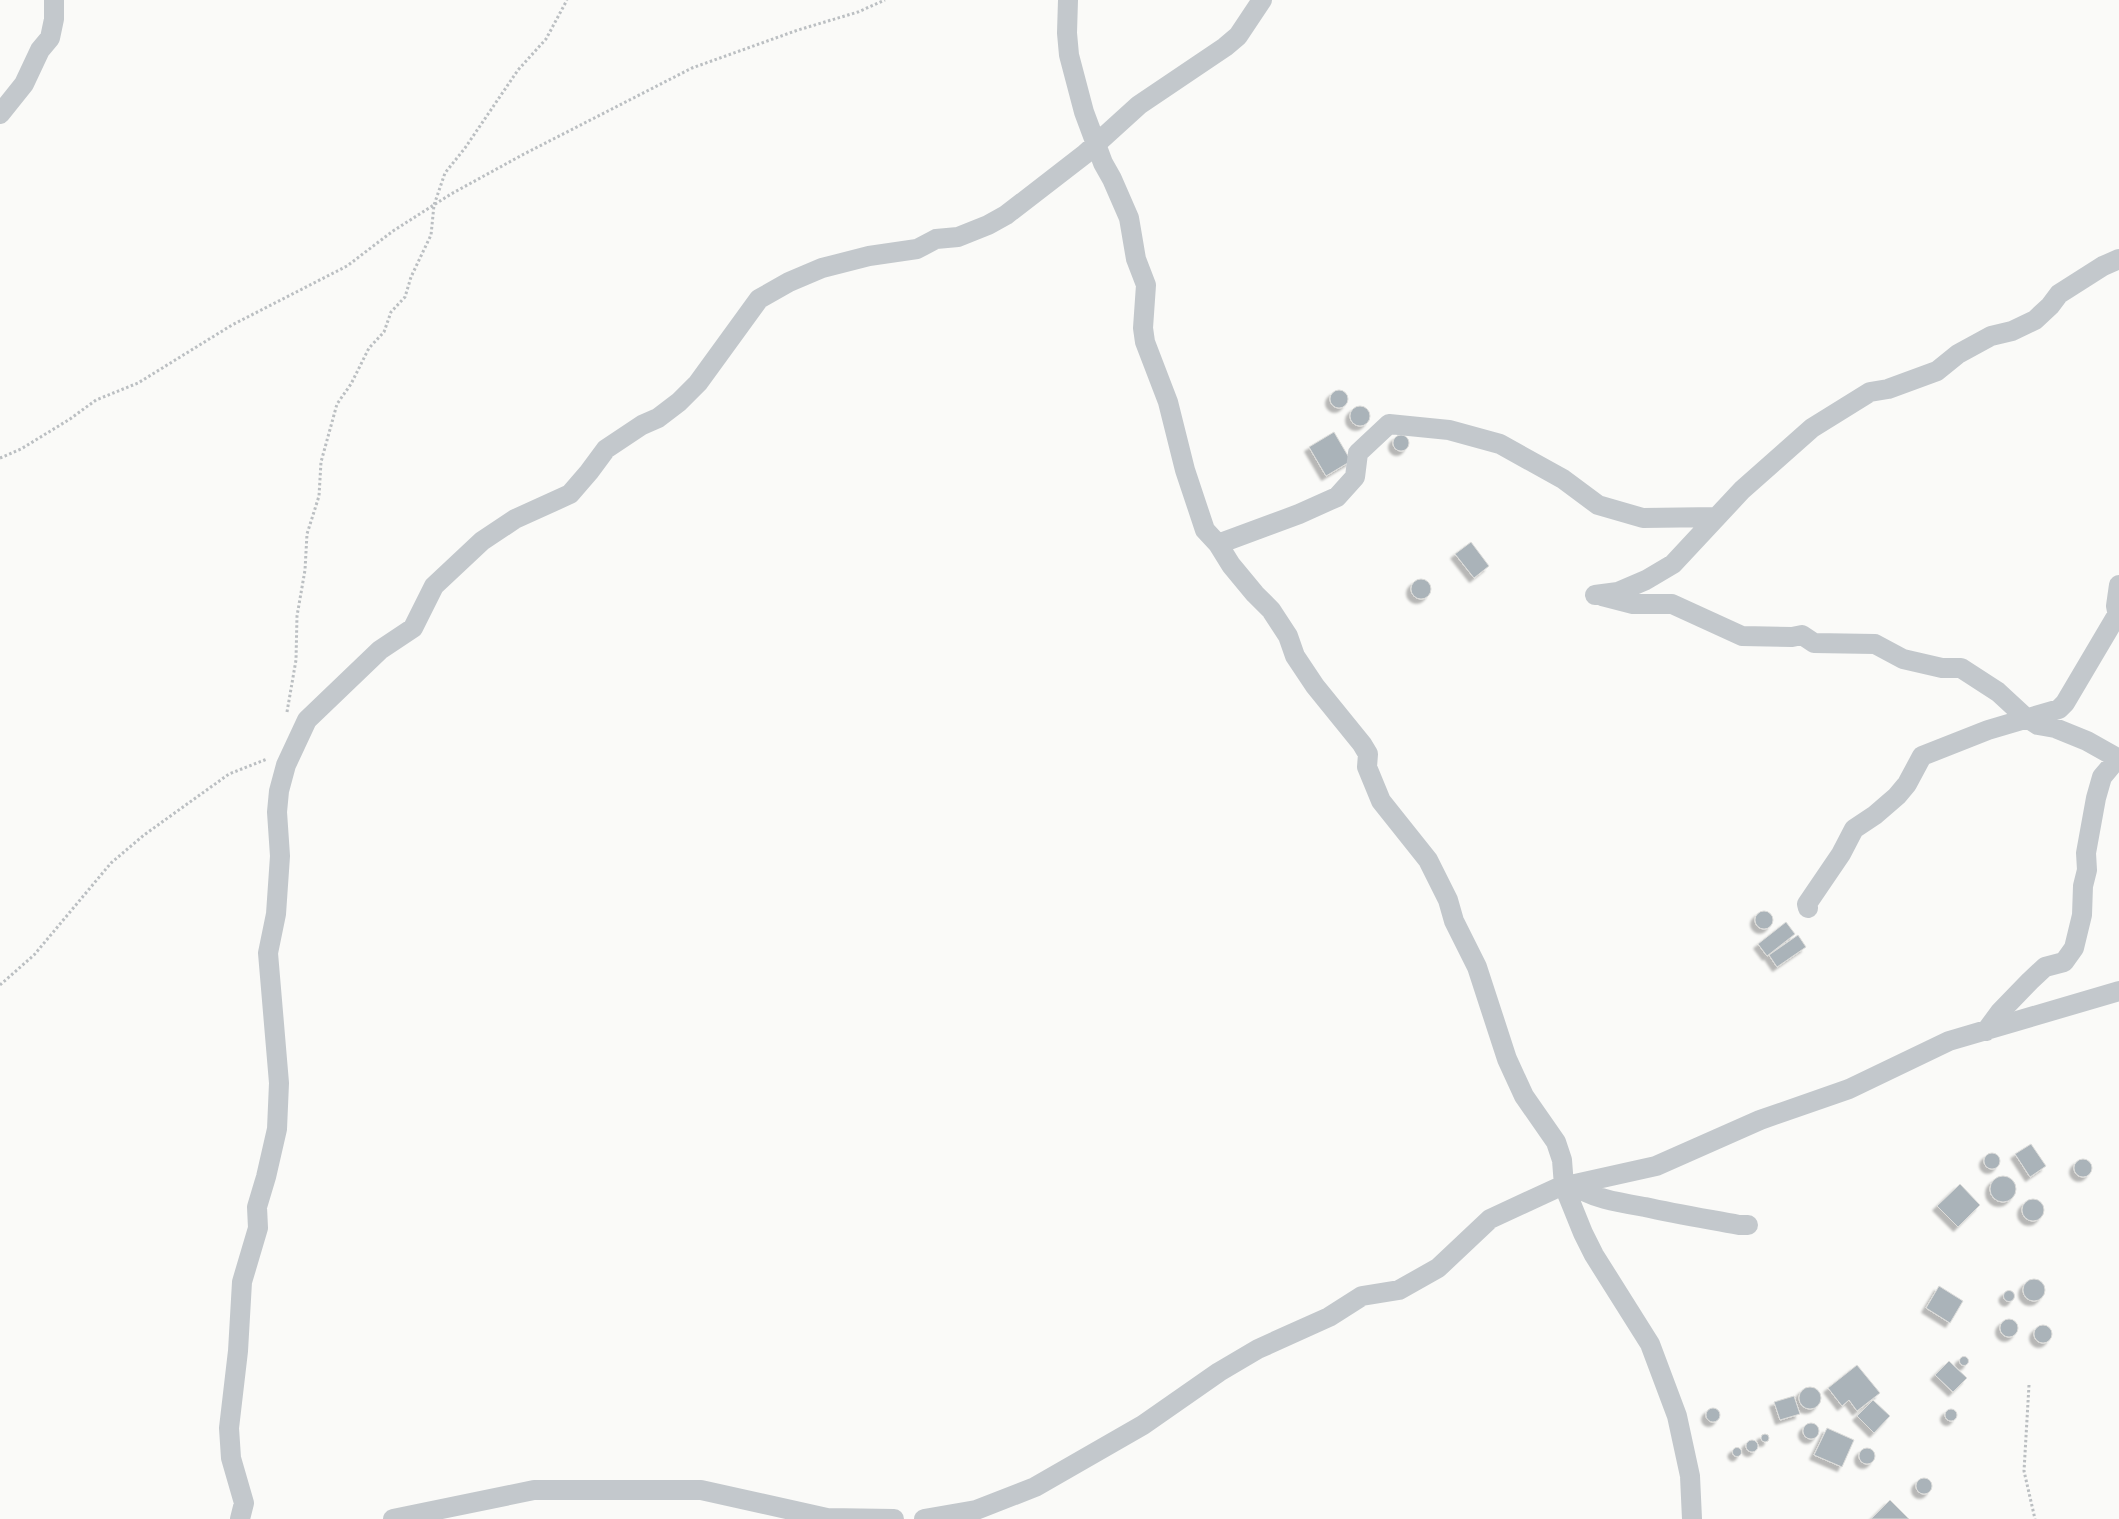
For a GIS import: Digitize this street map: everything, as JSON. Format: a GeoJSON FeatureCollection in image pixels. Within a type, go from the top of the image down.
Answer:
{"type":"FeatureCollection","features":[{"type":"Feature","properties":{"kind":"street"},"geometry":{"type":"LineString","coordinates":[[0,114],[24,84],[40,50],[50,38],[54,20],[54,0]]}},
{"type":"Feature","properties":{"kind":"street"},"geometry":{"type":"LineString","coordinates":[[1068,0],[1067,33],[1069,55],[1084,112],[1103,163],[1129,218],[1136,259],[1146,285],[1143,328],[1145,342],[1168,402],[1186,470],[1205,530],[1218,544],[1231,566],[1271,610],[1288,636],[1295,656],[1315,686],[1362,744],[1368,754],[1367,767],[1381,801],[1428,860],[1448,900],[1458,930],[1477,967],[1507,1059],[1524,1096],[1556,1142],[1568,1185],[1594,1255],[1650,1344],[1677,1416],[1690,1476],[1692,1519]]}},
{"type":"Feature","properties":{"kind":"street"},"geometry":{"type":"LineString","coordinates":[[240,1519],[244,1503],[231,1458],[229,1428],[238,1351],[242,1282],[258,1228],[257,1207],[277,1129],[279,1083],[268,953],[276,914],[280,856],[277,812],[279,791],[286,765],[307,720],[367,662],[398,637],[413,628],[434,586],[482,541],[515,519],[570,494],[590,472],[606,449],[642,425],[658,418],[679,402],[698,383],[759,299],[789,282],[822,268],[869,256],[917,249],[936,239],[958,237],[988,225],[1035,194],[1097,144],[1138,105],[1232,42],[1262,0]]}},
{"type":"Feature","properties":{"kind":"street"},"geometry":{"type":"LineString","coordinates":[[1986,1031],[2000,1012],[2030,981],[2045,967],[2064,962],[2074,948],[2082,915],[2083,886],[2087,870],[2086,853],[2096,798],[2102,777],[2118,759],[2087,741],[2055,728],[2038,725],[1998,692],[1961,668],[1942,668],[1903,659],[1875,644],[1814,643],[1802,635],[1792,637],[1742,636],[1672,604],[1633,604],[1595,595],[1618,592],[1646,580],[1673,564],[1742,490],[1812,428],[1870,392],[1888,389],[1937,372],[1958,354],[1991,336],[2012,331],[2035,320],[2050,306],[2059,294],[2103,266],[2119,259]]}},
{"type":"Feature","properties":{"kind":"street"},"geometry":{"type":"LineString","coordinates":[[1218,544],[1299,514],[1337,497],[1354,477],[1358,453],[1389,424],[1448,430],[1500,444],[1563,479],[1598,505],[1643,518],[1717,518]]}},
{"type":"Feature","properties":{"kind":"street"},"geometry":{"type":"LineString","coordinates":[[1808,908],[1807,904],[1841,854],[1854,829],[1897,796],[1907,784],[1922,756],[1988,730],[2059,709],[2066,702],[2118,618],[2119,585]]}},
{"type":"Feature","properties":{"kind":"street"},"geometry":{"type":"LineString","coordinates":[[924,1519],[976,1510],[1036,1488],[1143,1425],[1219,1372],[1258,1349],[1329,1317],[1362,1296],[1399,1290],[1438,1268],[1490,1219],[1568,1185],[1656,1166],[1760,1120],[1849,1089],[1949,1041],[2119,991]]}},
{"type":"Feature","properties":{"kind":"street"},"geometry":{"type":"LineString","coordinates":[[1568,1185],[1581,1191],[1620,1202],[1681,1216],[1748,1225]]}},
{"type":"Feature","properties":{"kind":"street"},"geometry":{"type":"LineString","coordinates":[[393,1519],[534,1490],[701,1490],[827,1518],[894,1519]]}},
{"type":"Feature","properties":{"kind":"path"},"geometry":{"type":"LineString","coordinates":[[287,714],[296,660],[298,616],[305,570],[306,534],[318,496],[321,462],[337,404],[351,384],[369,348],[384,332],[391,312],[404,297],[411,277],[432,235],[434,205],[445,172],[465,148],[518,70],[546,39],[567,0]]}},
{"type":"Feature","properties":{"kind":"path"},"geometry":{"type":"LineString","coordinates":[[0,458],[21,449],[70,419],[96,400],[138,383],[232,326],[348,266],[393,231],[434,205],[524,154],[692,68],[798,30],[858,12],[885,0]]}},
{"type":"Feature","properties":{"kind":"path"},"geometry":{"type":"LineString","coordinates":[[0,985],[34,955],[111,863],[144,835],[229,774],[275,756]]}},
{"type":"Feature","properties":{"kind":"path"},"geometry":{"type":"LineString","coordinates":[[2029,1384],[2024,1471],[2035,1519]]}},
{"type":"Feature","properties":{"kind":"building"},"geometry":{"type":"Polygon","coordinates":[[[1335,390],[1343,390],[1348,395],[1346,406],[1335,408],[1330,403],[1330,395],[1335,390]]]}},
{"type":"Feature","properties":{"kind":"building"},"geometry":{"type":"Polygon","coordinates":[[[1360,406],[1367,409],[1370,416],[1367,423],[1360,426],[1353,423],[1350,416],[1353,409],[1360,406]]]}},
{"type":"Feature","properties":{"kind":"building"},"geometry":{"type":"Polygon","coordinates":[[[1334,432],[1351,461],[1326,476],[1309,447],[1334,432]]]}},
{"type":"Feature","properties":{"kind":"building"},"geometry":{"type":"Polygon","coordinates":[[[1398,435],[1404,435],[1409,440],[1407,449],[1398,451],[1393,446],[1393,440],[1398,435]]]}},
{"type":"Feature","properties":{"kind":"building"},"geometry":{"type":"Polygon","coordinates":[[[1471,542],[1489,566],[1474,578],[1455,554],[1471,542]]]}},
{"type":"Feature","properties":{"kind":"building"},"geometry":{"type":"Polygon","coordinates":[[[1417,579],[1425,579],[1431,585],[1431,593],[1425,599],[1417,599],[1411,593],[1411,585],[1417,579]]]}},
{"type":"Feature","properties":{"kind":"building"},"geometry":{"type":"Polygon","coordinates":[[[1764,911],[1770,914],[1773,920],[1770,926],[1764,929],[1758,926],[1755,920],[1758,914],[1764,911]]]}},
{"type":"Feature","properties":{"kind":"building"},"geometry":{"type":"Polygon","coordinates":[[[1786,922],[1795,934],[1767,956],[1758,944],[1786,922]]]}},
{"type":"Feature","properties":{"kind":"building"},"geometry":{"type":"Polygon","coordinates":[[[1798,935],[1806,947],[1777,967],[1769,955],[1798,935]]]}},
{"type":"Feature","properties":{"kind":"building"},"geometry":{"type":"Polygon","coordinates":[[[2031,1144],[2046,1166],[2030,1177],[2015,1154],[2031,1144]]]}},
{"type":"Feature","properties":{"kind":"building"},"geometry":{"type":"Polygon","coordinates":[[[1992,1153],[2000,1161],[1992,1169],[1984,1161],[1992,1153]]]}},
{"type":"Feature","properties":{"kind":"building"},"geometry":{"type":"Polygon","coordinates":[[[2079,1159],[2087,1159],[2092,1164],[2090,1175],[2079,1177],[2074,1172],[2074,1164],[2079,1159]]]}},
{"type":"Feature","properties":{"kind":"building"},"geometry":{"type":"Polygon","coordinates":[[[2003,1176],[2012,1180],[2016,1189],[2012,1198],[2003,1202],[1994,1198],[1990,1189],[1994,1180],[2003,1176]]]}},
{"type":"Feature","properties":{"kind":"building"},"geometry":{"type":"Polygon","coordinates":[[[1960,1184],[1980,1205],[1958,1227],[1937,1206],[1960,1184]]]}},
{"type":"Feature","properties":{"kind":"building"},"geometry":{"type":"Polygon","coordinates":[[[2033,1199],[2041,1202],[2044,1210],[2041,1218],[2033,1221],[2025,1218],[2022,1210],[2025,1202],[2033,1199]]]}},
{"type":"Feature","properties":{"kind":"building"},"geometry":{"type":"Polygon","coordinates":[[[2034,1279],[2042,1282],[2045,1290],[2042,1298],[2034,1301],[2026,1298],[2023,1290],[2026,1282],[2034,1279]]]}},
{"type":"Feature","properties":{"kind":"building"},"geometry":{"type":"Polygon","coordinates":[[[1939,1286],[1963,1301],[1950,1323],[1926,1308],[1939,1286]]]}},
{"type":"Feature","properties":{"kind":"building"},"geometry":{"type":"Polygon","coordinates":[[[2007,1291],[2011,1291],[2014,1296],[2013,1300],[2007,1301],[2004,1298],[2004,1294],[2007,1291]]]}},
{"type":"Feature","properties":{"kind":"building"},"geometry":{"type":"Polygon","coordinates":[[[2009,1319],[2015,1322],[2018,1328],[2015,1334],[2009,1337],[2003,1334],[2000,1328],[2003,1322],[2009,1319]]]}},
{"type":"Feature","properties":{"kind":"building"},"geometry":{"type":"Polygon","coordinates":[[[2043,1325],[2049,1328],[2052,1334],[2049,1340],[2043,1343],[2037,1340],[2034,1334],[2037,1328],[2043,1325]]]}},
{"type":"Feature","properties":{"kind":"building"},"geometry":{"type":"Polygon","coordinates":[[[1964,1357],[1968,1361],[1964,1365],[1960,1361],[1964,1357]]]}},
{"type":"Feature","properties":{"kind":"building"},"geometry":{"type":"Polygon","coordinates":[[[1949,1361],[1967,1378],[1953,1392],[1935,1375],[1949,1361]]]}},
{"type":"Feature","properties":{"kind":"building"},"geometry":{"type":"Polygon","coordinates":[[[1857,1365],[1880,1393],[1857,1411],[1849,1400],[1842,1406],[1828,1388],[1857,1365]]]}},
{"type":"Feature","properties":{"kind":"building"},"geometry":{"type":"Polygon","coordinates":[[[1810,1387],[1818,1390],[1821,1398],[1818,1406],[1810,1409],[1802,1406],[1799,1398],[1802,1390],[1810,1387]]]}},
{"type":"Feature","properties":{"kind":"building"},"geometry":{"type":"Polygon","coordinates":[[[1794,1396],[1800,1414],[1780,1420],[1774,1402],[1794,1396]]]}},
{"type":"Feature","properties":{"kind":"building"},"geometry":{"type":"Polygon","coordinates":[[[1873,1400],[1890,1416],[1874,1433],[1857,1416],[1873,1400]]]}},
{"type":"Feature","properties":{"kind":"building"},"geometry":{"type":"Polygon","coordinates":[[[1713,1408],[1718,1410],[1720,1415],[1718,1420],[1713,1422],[1708,1420],[1706,1415],[1708,1410],[1713,1408]]]}},
{"type":"Feature","properties":{"kind":"building"},"geometry":{"type":"Polygon","coordinates":[[[1951,1409],[1957,1415],[1951,1421],[1945,1415],[1951,1409]]]}},
{"type":"Feature","properties":{"kind":"building"},"geometry":{"type":"Polygon","coordinates":[[[1811,1423],[1819,1431],[1811,1439],[1803,1431],[1811,1423]]]}},
{"type":"Feature","properties":{"kind":"building"},"geometry":{"type":"Polygon","coordinates":[[[1827,1428],[1854,1440],[1842,1467],[1814,1455],[1827,1428]]]}},
{"type":"Feature","properties":{"kind":"building"},"geometry":{"type":"Polygon","coordinates":[[[1765,1434],[1769,1438],[1765,1442],[1761,1438],[1765,1434]]]}},
{"type":"Feature","properties":{"kind":"building"},"geometry":{"type":"Polygon","coordinates":[[[1750,1440],[1754,1440],[1758,1446],[1754,1452],[1750,1452],[1746,1448],[1746,1444],[1750,1440]]]}},
{"type":"Feature","properties":{"kind":"building"},"geometry":{"type":"Polygon","coordinates":[[[1737,1447],[1742,1452],[1737,1457],[1732,1452],[1737,1447]]]}},
{"type":"Feature","properties":{"kind":"building"},"geometry":{"type":"Polygon","coordinates":[[[1867,1448],[1873,1450],[1875,1456],[1873,1462],[1867,1464],[1861,1462],[1859,1456],[1861,1450],[1867,1448]]]}},
{"type":"Feature","properties":{"kind":"building"},"geometry":{"type":"Polygon","coordinates":[[[1924,1478],[1932,1486],[1924,1494],[1916,1486],[1924,1478]]]}},
{"type":"Feature","properties":{"kind":"building"},"geometry":{"type":"Polygon","coordinates":[[[1890,1500],[1909,1519],[1871,1519],[1890,1500]]]}}]}
